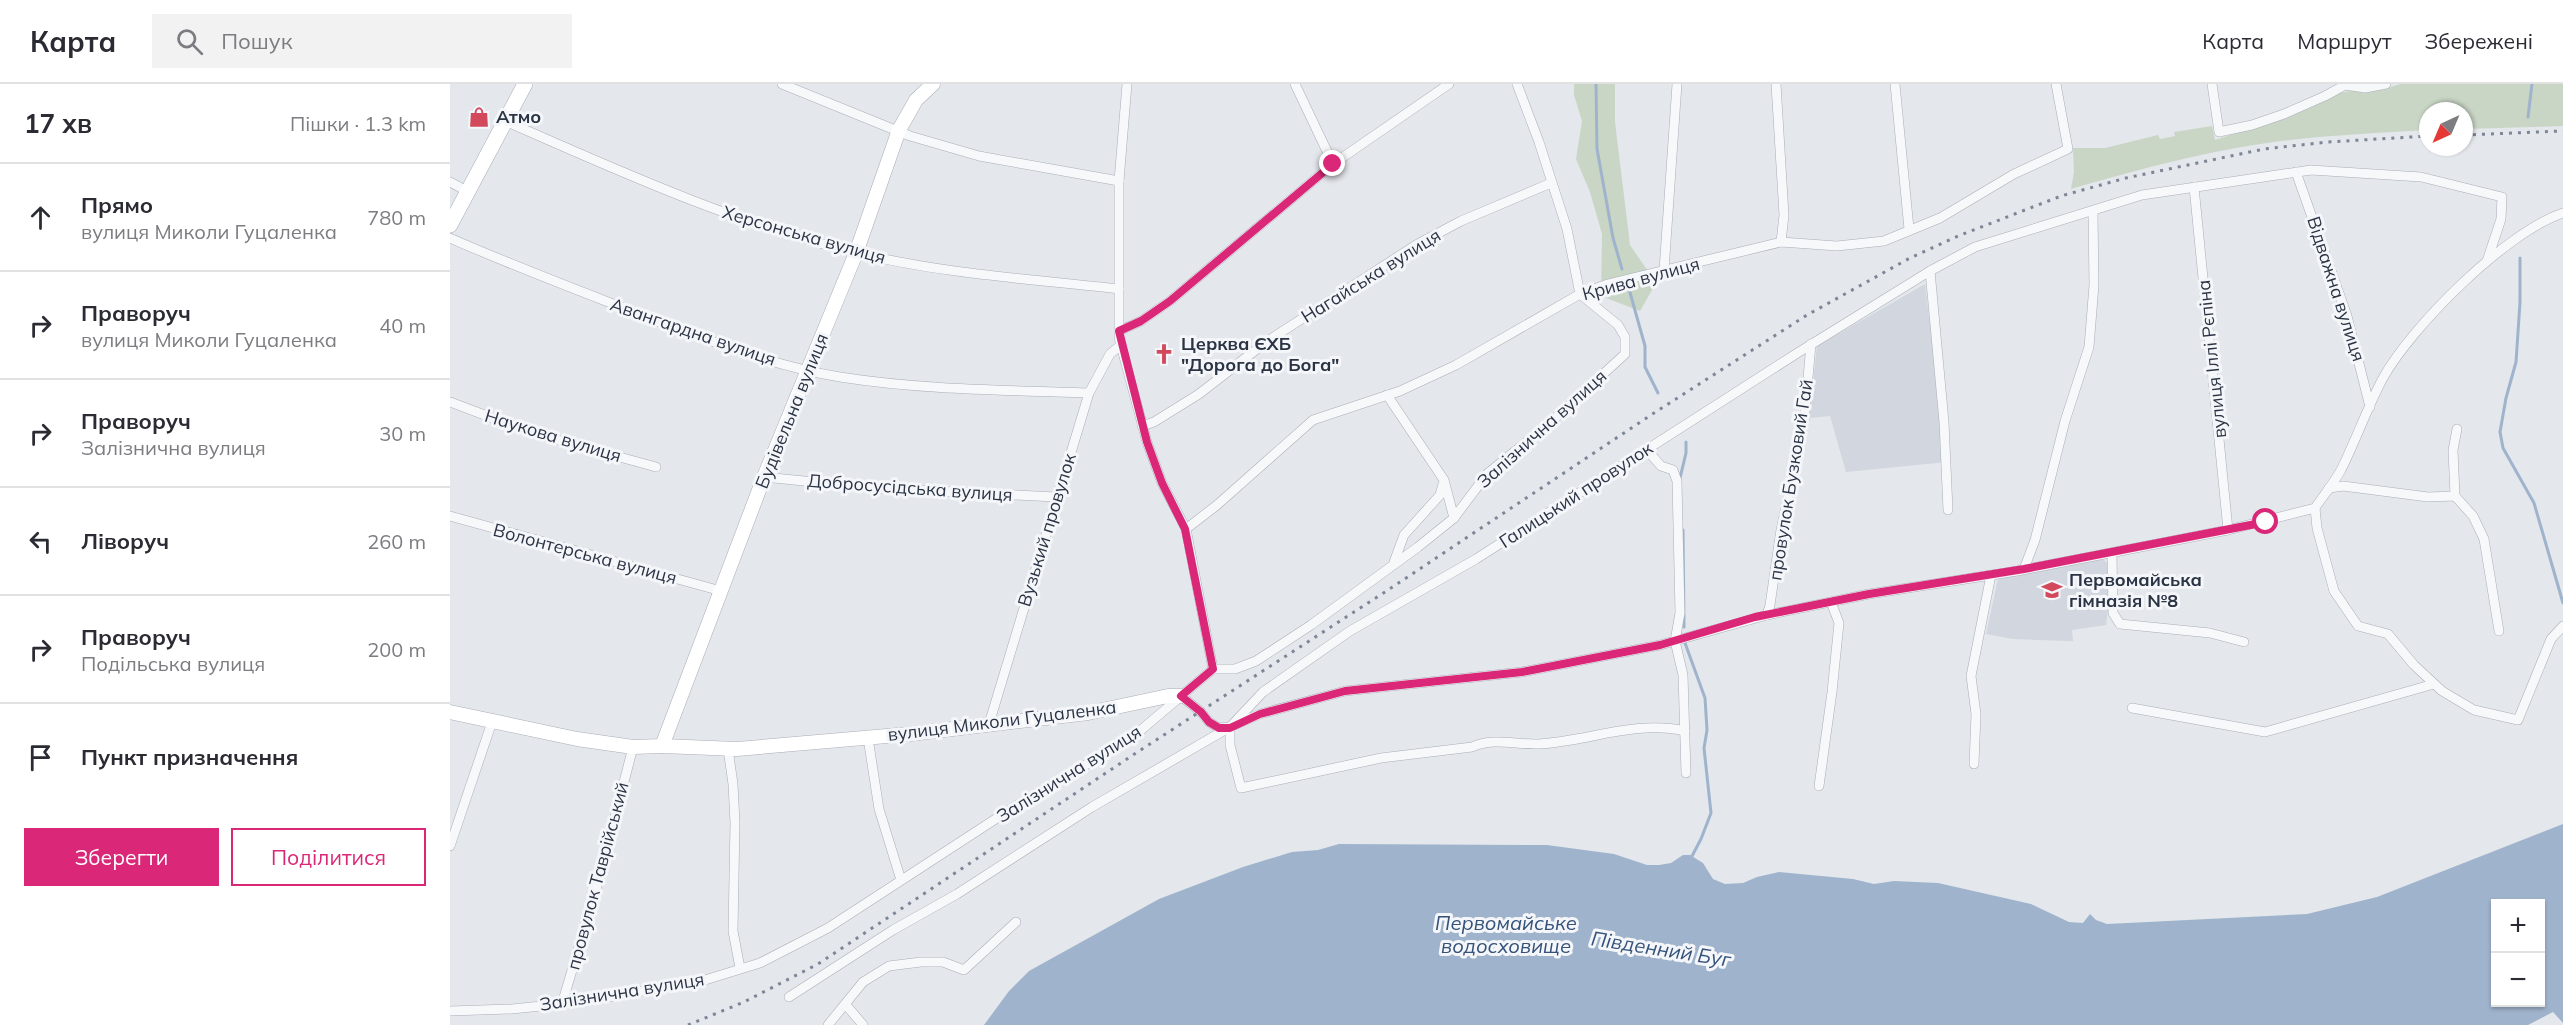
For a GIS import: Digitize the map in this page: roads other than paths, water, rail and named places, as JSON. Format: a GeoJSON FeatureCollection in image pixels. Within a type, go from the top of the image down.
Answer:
{"type":"FeatureCollection","features":[{"type":"Feature","properties":{"kind":"main road"},"geometry":{"type":"LineString","coordinates":[[450,225],[525,84]]}},
{"type":"Feature","properties":{"kind":"street"},"geometry":{"type":"LineString","coordinates":[[782,84],[910,136],[979,156],[1119,181]]}},
{"type":"Feature","properties":{"kind":"street","name":"Будівельна вулиця"},"geometry":{"type":"LineString","coordinates":[[662,746],[807,370],[856,253],[899,130],[916,100],[933,84]]}},
{"type":"Feature","properties":{"kind":"street"},"geometry":{"type":"LineString","coordinates":[[1127,84],[1119,181],[1119,331],[1121,345],[1142,426],[1162,483],[1185,529],[1213,669]]}},
{"type":"Feature","properties":{"kind":"street"},"geometry":{"type":"LineString","coordinates":[[1295,84],[1333,164]]}},
{"type":"Feature","properties":{"kind":"street"},"geometry":{"type":"LineString","coordinates":[[1119,331],[1141,321],[1170,301],[1333,164],[1449,84]]}},
{"type":"Feature","properties":{"kind":"street"},"geometry":{"type":"LineString","coordinates":[[1517,84],[1539,142],[1567,229],[1580,294]]}},
{"type":"Feature","properties":{"kind":"street"},"geometry":{"type":"LineString","coordinates":[[1664,270],[1677,84]]}},
{"type":"Feature","properties":{"kind":"street"},"geometry":{"type":"LineString","coordinates":[[1776,84],[1784,215],[1781,242]]}},
{"type":"Feature","properties":{"kind":"street"},"geometry":{"type":"LineString","coordinates":[[1895,84],[1909,229]]}},
{"type":"Feature","properties":{"kind":"street","name":"Крива вулиця"},"geometry":{"type":"LineString","coordinates":[[1185,529],[1217,505],[1313,420],[1387,395],[1456,365],[1580,294],[1664,270],[1781,242],[1837,246],[1884,241],[1940,218],[2014,174],[2068,149],[2056,84]]}},
{"type":"Feature","properties":{"kind":"street"},"geometry":{"type":"LineString","coordinates":[[2212,84],[2219,132],[2252,125],[2284,114],[2325,96],[2345,84],[2366,88],[2386,84]]}},
{"type":"Feature","properties":{"kind":"street","name":"Херсонська вулиця"},"geometry":{"type":"LineString","coordinates":[[505,121],[682,197],[856,253],[911,264],[1119,289]]}},
{"type":"Feature","properties":{"kind":"street","name":"Галицький провулок"},"geometry":{"type":"LineString","coordinates":[[1230,728],[1263,692],[1350,631],[1476,559],[1811,344],[1930,271],[1975,247],[2142,195],[2311,170],[2421,177],[2502,197],[2501,219],[2487,261]]}},
{"type":"Feature","properties":{"kind":"street","name":"Відважна вулиця"},"geometry":{"type":"LineString","coordinates":[[2296,172],[2347,316],[2370,407]]}},
{"type":"Feature","properties":{"kind":"street"},"geometry":{"type":"LineString","coordinates":[[450,182],[467,191]]}},
{"type":"Feature","properties":{"kind":"street","name":"Нагайська вулиця"},"geometry":{"type":"LineString","coordinates":[[1142,426],[1154,422],[1199,394],[1266,342],[1416,244],[1461,221],[1551,183]]}},
{"type":"Feature","properties":{"kind":"street","name":"вулиця Іллі Рєпіна"},"geometry":{"type":"LineString","coordinates":[[2194,187],[2229,530]]}},
{"type":"Feature","properties":{"kind":"street"},"geometry":{"type":"LineString","coordinates":[[2024,569],[2035,540],[2065,421],[2089,347],[2094,285],[2093,212]]}},
{"type":"Feature","properties":{"kind":"street"},"geometry":{"type":"LineString","coordinates":[[789,997],[893,930],[957,894],[1092,807],[1230,728],[1260,714],[1345,691],[1522,672],[1674,641],[1767,615],[2112,553],[2229,530],[2315,508],[2340,472],[2383,377],[2424,322],[2487,261],[2535,227],[2563,213]]}},
{"type":"Feature","properties":{"kind":"street","name":"Авангардна вулиця"},"geometry":{"type":"LineString","coordinates":[[450,238],[520,269],[746,354],[807,370],[839,377],[914,385],[1089,393]]}},
{"type":"Feature","properties":{"kind":"street"},"geometry":{"type":"LineString","coordinates":[[1930,271],[1944,422],[1948,510]]}},
{"type":"Feature","properties":{"kind":"street","name":"Залізнична вулиця"},"geometry":{"type":"LineString","coordinates":[[450,1011],[512,1010],[562,1004],[705,980],[760,963],[828,928],[1014,807],[1134,736],[1213,669],[1235,669],[1256,661],[1311,625],[1454,518],[1486,474],[1552,421],[1625,354],[1625,337],[1618,325],[1580,294]]}},
{"type":"Feature","properties":{"kind":"street","name":"провулок Бузковий Гай"},"geometry":{"type":"LineString","coordinates":[[1767,615],[1781,530],[1803,422],[1811,344]]}},
{"type":"Feature","properties":{"kind":"street","name":"Вузький провулок"},"geometry":{"type":"LineString","coordinates":[[989,724],[1089,393],[1110,354],[1121,345]]}},
{"type":"Feature","properties":{"kind":"street"},"geometry":{"type":"LineString","coordinates":[[1387,395],[1427,452],[1444,482],[1454,518]]}},
{"type":"Feature","properties":{"kind":"street","name":"Наукова вулиця"},"geometry":{"type":"LineString","coordinates":[[450,402],[532,433],[656,467]]}},
{"type":"Feature","properties":{"kind":"street"},"geometry":{"type":"LineString","coordinates":[[2457,429],[2453,450],[2455,496],[2473,516],[2484,539],[2499,631]]}},
{"type":"Feature","properties":{"kind":"street"},"geometry":{"type":"LineString","coordinates":[[1647,450],[1661,466],[1673,471],[1677,481],[1680,613],[1674,641],[1683,675],[1686,773]]}},
{"type":"Feature","properties":{"kind":"street","name":"Добросусідська вулиця"},"geometry":{"type":"LineString","coordinates":[[765,477],[874,488],[1056,498]]}},
{"type":"Feature","properties":{"kind":"street"},"geometry":{"type":"LineString","coordinates":[[1394,564],[1404,535],[1440,495],[1444,482]]}},
{"type":"Feature","properties":{"kind":"street"},"geometry":{"type":"LineString","coordinates":[[2329,488],[2343,486],[2428,497],[2455,496]]}},
{"type":"Feature","properties":{"kind":"street"},"geometry":{"type":"LineString","coordinates":[[2315,508],[2317,528],[2334,591],[2358,626],[2388,634],[2414,665],[2434,684],[2474,710],[2518,720],[2551,639],[2563,626]]}},
{"type":"Feature","properties":{"kind":"street","name":"Волонтерська вулиця"},"geometry":{"type":"LineString","coordinates":[[450,516],[721,591]]}},
{"type":"Feature","properties":{"kind":"street"},"geometry":{"type":"LineString","coordinates":[[2112,553],[2113,614],[2120,624],[2210,633],[2244,642]]}},
{"type":"Feature","properties":{"kind":"street"},"geometry":{"type":"LineString","coordinates":[[1974,764],[1976,714],[1971,676],[1991,575]]}},
{"type":"Feature","properties":{"kind":"street"},"geometry":{"type":"LineString","coordinates":[[1819,786],[1839,623],[1832,602]]}},
{"type":"Feature","properties":{"kind":"street"},"geometry":{"type":"LineString","coordinates":[[2132,708],[2265,732],[2434,684]]}},
{"type":"Feature","properties":{"kind":"street","name":"вулиця Миколи Гуцаленка"},"geometry":{"type":"LineString","coordinates":[[450,712],[577,739],[633,747],[728,749],[868,738],[1088,713],[1168,696],[1181,696]]}},
{"type":"Feature","properties":{"kind":"street"},"geometry":{"type":"LineString","coordinates":[[1181,696],[1201,712],[1209,722],[1219,728],[1230,728]]}},
{"type":"Feature","properties":{"kind":"street"},"geometry":{"type":"LineString","coordinates":[[450,846],[492,722]]}},
{"type":"Feature","properties":{"kind":"street"},"geometry":{"type":"LineString","coordinates":[[1230,728],[1230,745],[1241,788],[1381,759],[1472,747],[1484,741],[1539,744],[1646,726],[1668,727],[1685,732]]}},
{"type":"Feature","properties":{"kind":"street"},"geometry":{"type":"LineString","coordinates":[[868,738],[879,809],[901,880]]}},
{"type":"Feature","properties":{"kind":"street","name":"провулок Таврійський"},"geometry":{"type":"LineString","coordinates":[[562,1004],[596,889],[633,747]]}},
{"type":"Feature","properties":{"kind":"street"},"geometry":{"type":"LineString","coordinates":[[728,749],[734,784],[733,931],[740,968]]}},
{"type":"Feature","properties":{"kind":"street"},"geometry":{"type":"LineString","coordinates":[[828,1025],[863,982],[889,966],[943,962],[964,970],[1016,922]]}},
{"type":"Feature","properties":{"kind":"street"},"geometry":{"type":"LineString","coordinates":[[846,1005],[863,1025]]}},
{"type":"Feature","properties":{"kind":"water","name":"Первомайське водосховище"},"geometry":{"type":"Polygon","coordinates":[[[2563,824],[2563,1023],[2553,1012],[2528,1025],[984,1025],[1009,991],[1029,971],[1159,899],[1243,867],[1292,852],[1318,850],[1339,844],[1547,845],[1614,854],[1647,865],[1671,863],[1683,855],[1690,855],[1703,863],[1713,879],[1725,884],[1743,883],[1779,872],[1853,879],[1874,884],[1894,881],[1938,883],[2031,904],[2069,922],[2083,923],[2090,914],[2096,920],[2107,924],[2307,914],[2377,897],[2563,824]]]}},
{"type":"Feature","properties":{"kind":"waterway"},"geometry":{"type":"LineString","coordinates":[[1596,84],[1597,149],[1613,238],[1622,269]]}},
{"type":"Feature","properties":{"kind":"waterway"},"geometry":{"type":"LineString","coordinates":[[2528,117],[2532,84]]}},
{"type":"Feature","properties":{"kind":"waterway"},"geometry":{"type":"LineString","coordinates":[[2520,258],[2516,362],[2500,432],[2503,448],[2534,503],[2563,603]]}},
{"type":"Feature","properties":{"kind":"waterway"},"geometry":{"type":"LineString","coordinates":[[1629,289],[1645,346],[1645,367],[1658,393]]}},
{"type":"Feature","properties":{"kind":"waterway"},"geometry":{"type":"LineString","coordinates":[[1680,478],[1686,453],[1686,442]]}},
{"type":"Feature","properties":{"kind":"waterway"},"geometry":{"type":"LineString","coordinates":[[1683,530],[1684,627]]}},
{"type":"Feature","properties":{"kind":"waterway"},"geometry":{"type":"LineString","coordinates":[[1685,643],[1705,698],[1707,730],[1704,748],[1711,813],[1691,858]]}},
{"type":"Feature","properties":{"kind":"railway"},"geometry":{"type":"LineString","coordinates":[[2473,135],[2563,131]]}},
{"type":"Feature","properties":{"kind":"railway"},"geometry":{"type":"LineString","coordinates":[[688,1025],[744,1002],[818,964],[1654,413],[1807,315],[1910,258],[1958,236],[2061,196],[2126,178],[2264,149],[2328,142],[2419,137]]}},
{"type":"Feature","properties":{"kind":"place","name":"Атмо"},"geometry":{"type":"Point","coordinates":[479,117]}},
{"type":"Feature","properties":{"kind":"place","name":"Церква ЄХБ \"Дорога до Бога\""},"geometry":{"type":"Point","coordinates":[1164,354]}},
{"type":"Feature","properties":{"kind":"place","name":"Первомайська гімназія №8"},"geometry":{"type":"Point","coordinates":[2052,590]}},
{"type":"Feature","properties":{"kind":"water label","name":"Південний Буг"},"geometry":{"type":"Point","coordinates":[1661,949]}}]}
